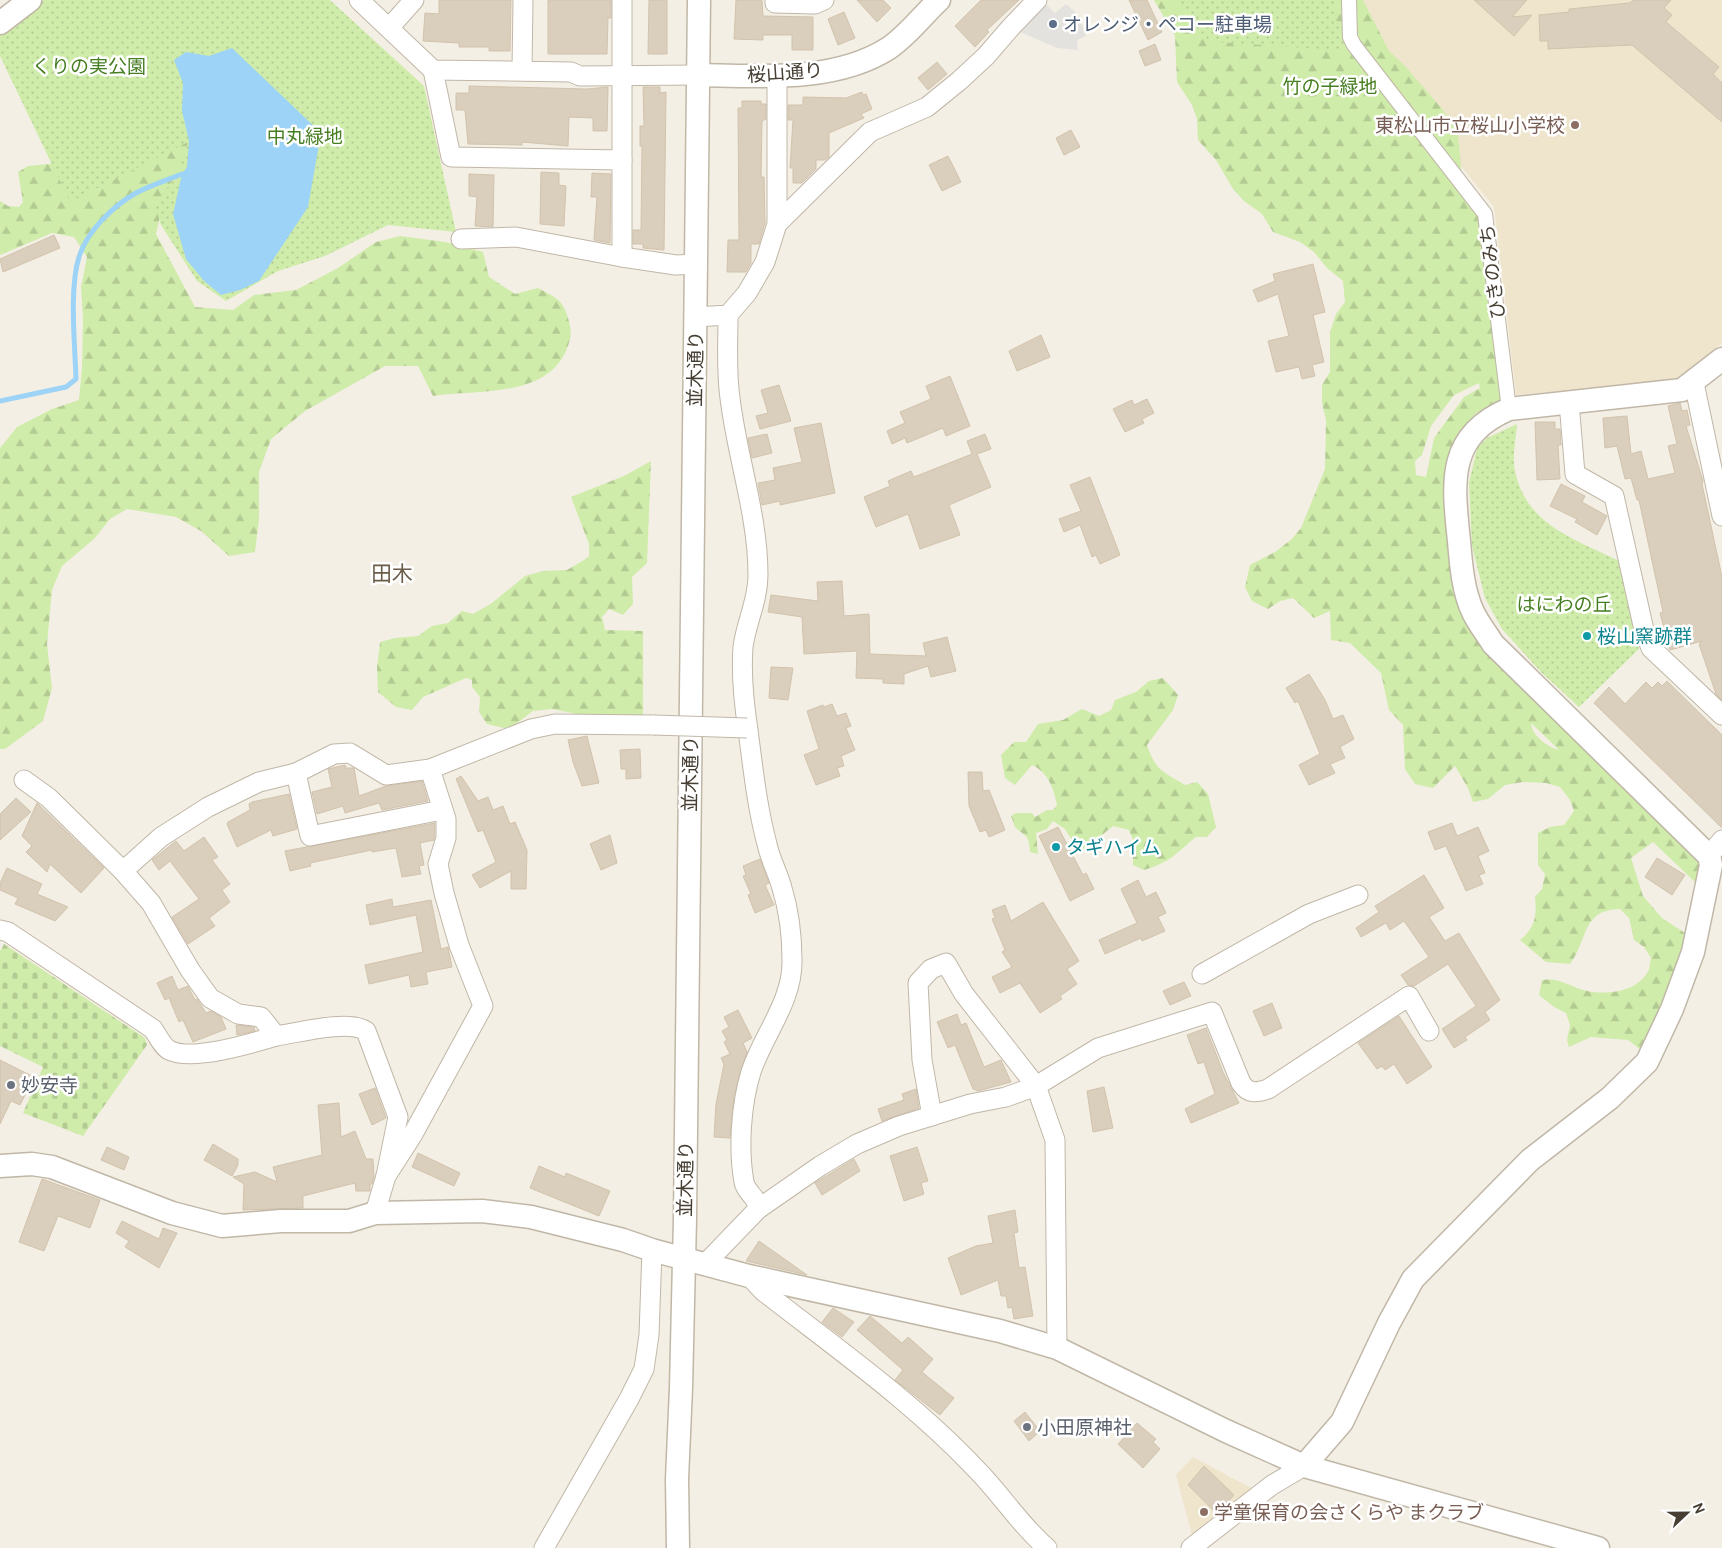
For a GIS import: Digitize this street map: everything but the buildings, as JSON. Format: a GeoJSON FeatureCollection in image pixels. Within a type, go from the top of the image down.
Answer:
{"type":"FeatureCollection","features":[{"type":"Feature","properties":{"kind":"street"},"geometry":{"type":"LineString","coordinates":[[0,23],[30,0]]}},
{"type":"Feature","properties":{"kind":"street"},"geometry":{"type":"LineString","coordinates":[[359,0],[433,70],[451,157],[622,160]]}},
{"type":"Feature","properties":{"kind":"street"},"geometry":{"type":"LineString","coordinates":[[389,28],[414,0]]}},
{"type":"Feature","properties":{"kind":"street"},"geometry":{"type":"LineString","coordinates":[[522,0],[522,70]]}},
{"type":"Feature","properties":{"kind":"street"},"geometry":{"type":"LineString","coordinates":[[622,0],[622,257]]}},
{"type":"Feature","properties":{"kind":"street","name":"並木通り"},"geometry":{"type":"LineString","coordinates":[[678,1548],[677,1479],[684,1258],[699,0]]}},
{"type":"Feature","properties":{"kind":"street"},"geometry":{"type":"LineString","coordinates":[[775,0],[775,3],[815,4],[824,0]]}},
{"type":"Feature","properties":{"kind":"street","name":"桜山通り"},"geometry":{"type":"LineString","coordinates":[[698,75],[777,77],[811,74],[853,63],[889,48],[939,0]]}},
{"type":"Feature","properties":{"kind":"street"},"geometry":{"type":"LineString","coordinates":[[777,224],[870,132],[927,107],[959,81],[986,56],[1037,0]]}},
{"type":"Feature","properties":{"kind":"street","name":"ひきのみち"},"geometry":{"type":"LineString","coordinates":[[1349,0],[1350,37],[1354,45],[1486,214],[1509,409]]}},
{"type":"Feature","properties":{"kind":"street"},"geometry":{"type":"LineString","coordinates":[[433,70],[522,70],[571,72],[580,76],[622,74],[698,75]]}},
{"type":"Feature","properties":{"kind":"street"},"geometry":{"type":"LineString","coordinates":[[758,1209],[758,1201],[745,1186],[744,1180],[742,1142],[745,1102],[751,1072],[786,999],[793,964],[790,926],[783,889],[767,847],[747,728],[743,678],[744,646],[754,608],[758,577],[756,538],[729,396],[728,315],[746,294],[765,262],[777,224],[777,77]]}},
{"type":"Feature","properties":{"kind":"street"},"geometry":{"type":"LineString","coordinates":[[462,239],[516,237],[622,257],[676,264],[697,264]]}},
{"type":"Feature","properties":{"kind":"street"},"geometry":{"type":"LineString","coordinates":[[696,317],[728,315]]}},
{"type":"Feature","properties":{"kind":"street"},"geometry":{"type":"LineString","coordinates":[[1191,1548],[1272,1485],[1304,1466],[1342,1422],[1389,1323],[1413,1279],[1530,1160],[1610,1098],[1648,1062],[1672,1009],[1693,952],[1716,848],[1493,644],[1473,613],[1466,592],[1455,502],[1456,465],[1465,445],[1475,430],[1490,417],[1509,409],[1682,390],[1694,383],[1722,359]]}},
{"type":"Feature","properties":{"kind":"street"},"geometry":{"type":"LineString","coordinates":[[1694,383],[1722,516]]}},
{"type":"Feature","properties":{"kind":"street"},"geometry":{"type":"LineString","coordinates":[[1569,402],[1575,474],[1614,496],[1644,630],[1651,648],[1722,715]]}},
{"type":"Feature","properties":{"kind":"street"},"geometry":{"type":"LineString","coordinates":[[123,871],[161,836],[208,807],[259,782],[296,773],[334,754],[350,753],[386,775],[430,769],[531,729],[555,724],[747,728]]}},
{"type":"Feature","properties":{"kind":"street"},"geometry":{"type":"LineString","coordinates":[[386,1176],[413,1134],[484,1006],[459,945],[444,893],[438,864],[446,838],[446,819],[430,769]]}},
{"type":"Feature","properties":{"kind":"street"},"geometry":{"type":"LineString","coordinates":[[296,773],[310,836],[442,810]]}},
{"type":"Feature","properties":{"kind":"street"},"geometry":{"type":"LineString","coordinates":[[24,780],[49,798],[123,871],[151,904],[190,970],[210,998],[238,1014],[261,1016],[276,1036]]}},
{"type":"Feature","properties":{"kind":"street"},"geometry":{"type":"LineString","coordinates":[[1202,974],[1308,914],[1358,895]]}},
{"type":"Feature","properties":{"kind":"street"},"geometry":{"type":"LineString","coordinates":[[0,930],[8,932],[153,1029],[168,1050],[184,1054],[229,1050],[276,1036],[334,1027],[360,1027],[366,1031],[398,1117],[386,1176],[375,1213]]}},
{"type":"Feature","properties":{"kind":"street"},"geometry":{"type":"LineString","coordinates":[[932,1116],[922,1060],[918,983],[931,969],[946,962],[964,994],[1036,1086],[1055,1140],[1057,1348]]}},
{"type":"Feature","properties":{"kind":"street"},"geometry":{"type":"LineString","coordinates":[[706,1263],[758,1209],[820,1166],[857,1144],[899,1126],[1006,1097],[1036,1086],[1098,1048],[1212,1012],[1241,1083],[1250,1092],[1268,1090],[1409,996],[1429,1031]]}},
{"type":"Feature","properties":{"kind":"street"},"geometry":{"type":"LineString","coordinates":[[0,1166],[32,1164],[52,1167],[172,1213],[222,1226],[281,1221],[349,1221],[375,1213],[482,1211],[531,1217],[623,1240],[652,1250],[749,1276],[928,1314],[1057,1348],[1226,1431],[1304,1466],[1598,1548]]}},
{"type":"Feature","properties":{"kind":"street"},"geometry":{"type":"LineString","coordinates":[[544,1548],[629,1399],[644,1368],[649,1335],[652,1250]]}},
{"type":"Feature","properties":{"kind":"street"},"geometry":{"type":"LineString","coordinates":[[749,1276],[763,1291],[900,1398],[977,1469],[1031,1535],[1047,1548]]}},
{"type":"Feature","properties":{"kind":"shaded area","name":"東松山市立桜山小学校"},"geometry":{"type":"Polygon","coordinates":[[[1360,0],[1722,0],[1722,343],[1674,381],[1516,395],[1494,207],[1361,43],[1360,0]]]}},
{"type":"Feature","properties":{"kind":"shaded area","name":"オレンジ・ペコー駐車場"},"geometry":{"type":"Polygon","coordinates":[[[1045,3],[1055,13],[1066,4],[1079,16],[1086,36],[1077,40],[1078,50],[1057,48],[1018,31],[1045,3]]]}},
{"type":"Feature","properties":{"kind":"shaded area","name":"学童保育の会さくらや まクラブ"},"geometry":{"type":"Polygon","coordinates":[[[1193,1457],[1253,1489],[1192,1535],[1176,1475],[1193,1457]]]}},
{"type":"Feature","properties":{"kind":"green space","name":"中丸緑地"},"geometry":{"type":"Polygon","coordinates":[[[44,0],[330,0],[424,86],[456,232],[388,225],[325,256],[278,271],[226,301],[197,281],[161,225],[155,205],[179,168],[188,142],[70,202],[0,56],[0,33],[44,0]]]}},
{"type":"Feature","properties":{"kind":"green space","name":"竹の子緑地"},"geometry":{"type":"Polygon","coordinates":[[[1154,0],[1363,0],[1389,51],[1406,67],[1443,110],[1458,134],[1462,177],[1480,215],[1501,400],[1475,414],[1452,447],[1445,489],[1448,550],[1461,611],[1700,860],[1696,883],[1653,842],[1631,858],[1643,896],[1662,918],[1685,933],[1680,964],[1670,994],[1641,1050],[1628,1040],[1591,1037],[1569,1047],[1567,1040],[1570,1025],[1566,1013],[1554,1007],[1539,995],[1542,980],[1548,979],[1560,981],[1587,991],[1603,993],[1620,991],[1636,984],[1642,979],[1649,970],[1651,958],[1644,947],[1634,940],[1629,918],[1620,909],[1598,914],[1592,920],[1570,964],[1546,962],[1520,940],[1529,931],[1534,921],[1536,910],[1535,897],[1542,889],[1545,874],[1538,865],[1538,833],[1550,827],[1564,825],[1574,811],[1570,800],[1560,787],[1546,783],[1523,782],[1505,785],[1488,799],[1473,802],[1468,788],[1455,766],[1433,788],[1415,784],[1405,769],[1403,725],[1389,710],[1381,673],[1350,643],[1331,640],[1330,611],[1314,618],[1293,598],[1280,601],[1268,609],[1252,601],[1245,587],[1250,565],[1275,552],[1292,539],[1301,528],[1325,469],[1326,420],[1322,403],[1322,385],[1330,372],[1330,332],[1336,314],[1345,302],[1343,281],[1327,268],[1314,252],[1300,242],[1273,232],[1262,214],[1244,201],[1233,189],[1216,160],[1198,140],[1197,119],[1192,105],[1177,82],[1175,36],[1154,0]],[[1479,383],[1454,395],[1431,426],[1422,455],[1415,461],[1416,475],[1426,477],[1434,438],[1464,397],[1480,388],[1479,383]],[[1531,723],[1534,732],[1541,740],[1558,750],[1558,749],[1531,723]]]}},
{"type":"Feature","properties":{"kind":"green space"},"geometry":{"type":"Polygon","coordinates":[[[1179,0],[1336,0],[1336,19],[1347,51],[1205,41],[1179,0]]]}},
{"type":"Feature","properties":{"kind":"green space"},"geometry":{"type":"Polygon","coordinates":[[[143,110],[194,146],[162,208],[156,234],[195,307],[233,310],[254,295],[296,290],[338,268],[376,242],[400,236],[445,242],[483,252],[489,277],[515,294],[538,288],[559,301],[569,321],[571,335],[562,358],[550,372],[533,382],[494,391],[433,396],[418,366],[385,366],[305,411],[271,439],[259,472],[259,519],[255,552],[229,556],[201,531],[176,517],[127,509],[110,519],[94,539],[62,566],[52,590],[47,644],[52,688],[43,721],[5,749],[0,749],[0,448],[17,427],[52,409],[79,400],[83,319],[81,287],[87,257],[74,237],[52,233],[0,255],[0,201],[8,206],[19,207],[23,202],[18,172],[28,166],[58,163],[143,110]]]}},
{"type":"Feature","properties":{"kind":"green space","name":"はにわの丘"},"geometry":{"type":"Polygon","coordinates":[[[1517,424],[1514,466],[1521,489],[1530,505],[1555,528],[1619,561],[1639,649],[1579,707],[1541,672],[1502,629],[1485,598],[1472,546],[1469,483],[1477,448],[1487,438],[1517,424]]]}},
{"type":"Feature","properties":{"kind":"green space"},"geometry":{"type":"Polygon","coordinates":[[[651,461],[647,563],[632,577],[633,604],[623,615],[609,609],[602,617],[605,630],[643,631],[643,716],[577,714],[552,709],[533,711],[509,729],[487,724],[479,712],[480,697],[472,687],[472,680],[466,678],[423,697],[412,710],[396,707],[378,692],[377,668],[380,642],[395,638],[418,636],[432,626],[448,623],[462,611],[473,614],[492,603],[525,576],[543,571],[567,570],[589,557],[589,544],[571,497],[624,476],[651,461]]]}},
{"type":"Feature","properties":{"kind":"green space"},"geometry":{"type":"Polygon","coordinates":[[[1163,678],[1178,695],[1173,710],[1147,745],[1154,760],[1161,769],[1185,785],[1197,782],[1208,794],[1216,827],[1207,837],[1196,837],[1167,861],[1144,870],[1133,865],[1133,840],[1129,830],[1113,826],[1102,835],[1094,850],[1079,851],[1065,829],[1053,821],[1047,829],[1036,833],[1038,854],[1030,852],[1028,839],[1015,827],[1011,816],[1016,813],[1032,813],[1035,817],[1047,810],[1053,810],[1057,805],[1054,793],[1046,777],[1038,768],[1032,765],[1015,785],[1005,778],[1001,755],[1014,742],[1026,742],[1038,724],[1063,720],[1082,709],[1099,716],[1111,710],[1115,700],[1136,692],[1149,681],[1163,678]]]}},
{"type":"Feature","properties":{"kind":"green space"},"geometry":{"type":"Polygon","coordinates":[[[4,944],[145,1038],[147,1045],[83,1136],[23,1113],[43,1067],[0,1046],[0,951],[4,944]]]}},
{"type":"Feature","properties":{"kind":"water"},"geometry":{"type":"Polygon","coordinates":[[[232,48],[321,133],[308,207],[259,281],[240,290],[221,295],[204,281],[186,259],[173,214],[182,174],[187,167],[189,141],[182,111],[183,83],[174,60],[186,52],[209,56],[232,48]]]}},
{"type":"Feature","properties":{"kind":"waterway"},"geometry":{"type":"LineString","coordinates":[[0,401],[66,387],[76,379],[73,300],[76,270],[83,247],[102,220],[127,198],[153,185],[182,174]]}},
{"type":"Feature","properties":{"kind":"place","name":"オレンジ・ペコー駐車場"},"geometry":{"type":"Point","coordinates":[1053,24]}},
{"type":"Feature","properties":{"kind":"place","name":"東松山市立桜山小学校"},"geometry":{"type":"Point","coordinates":[1575,125]}},
{"type":"Feature","properties":{"kind":"place","name":"桜山窯跡群"},"geometry":{"type":"Point","coordinates":[1587,636]}},
{"type":"Feature","properties":{"kind":"place","name":"タギハイム"},"geometry":{"type":"Point","coordinates":[1056,847]}},
{"type":"Feature","properties":{"kind":"place","name":"妙安寺"},"geometry":{"type":"Point","coordinates":[11,1085]}},
{"type":"Feature","properties":{"kind":"place","name":"小田原神社"},"geometry":{"type":"Point","coordinates":[1027,1427]}},
{"type":"Feature","properties":{"kind":"place","name":"学童保育の会さくらや まクラブ"},"geometry":{"type":"Point","coordinates":[1204,1512]}},
{"type":"Feature","properties":{"kind":"district","name":"田木"},"geometry":{"type":"Point","coordinates":[392,574]}},
{"type":"Feature","properties":{"kind":"park label","name":"くりの実公園"},"geometry":{"type":"Point","coordinates":[89,66]}}]}
